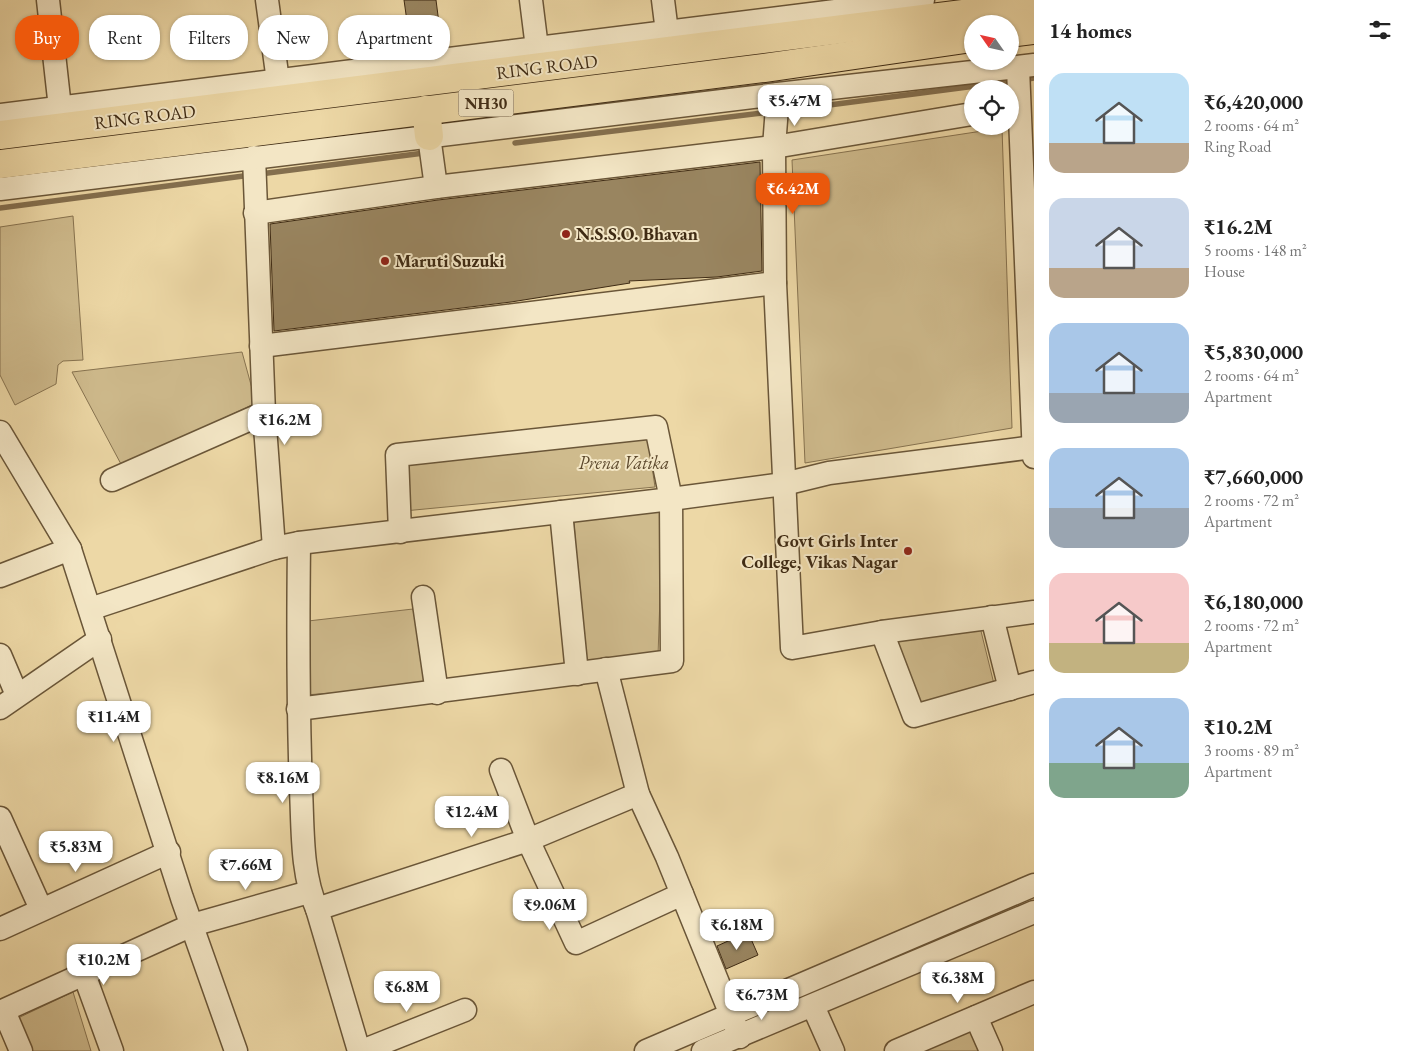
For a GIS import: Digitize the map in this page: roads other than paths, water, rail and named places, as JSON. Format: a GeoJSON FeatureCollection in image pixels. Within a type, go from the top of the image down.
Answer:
{"type":"FeatureCollection","features":[{"type":"Feature","properties":{"kind":"highway","name":"RING ROAD"},"geometry":{"type":"LineString","coordinates":[[0,135],[789,18],[1019,12],[1034,30]]}},
{"type":"Feature","properties":{"kind":"highway","name":"RING ROAD"},"geometry":{"type":"LineString","coordinates":[[0,164],[429,131],[764,68],[964,39]]}},
{"type":"Feature","properties":{"kind":"street"},"geometry":{"type":"LineString","coordinates":[[48,0],[60,108]]}},
{"type":"Feature","properties":{"kind":"street"},"geometry":{"type":"LineString","coordinates":[[267,0],[278,81]]}},
{"type":"Feature","properties":{"kind":"street"},"geometry":{"type":"LineString","coordinates":[[531,0],[537,48]]}},
{"type":"Feature","properties":{"kind":"street"},"geometry":{"type":"LineString","coordinates":[[663,0],[667,32]]}},
{"type":"Feature","properties":{"kind":"street"},"geometry":{"type":"LineString","coordinates":[[0,115],[789,18],[911,1]]}},
{"type":"Feature","properties":{"kind":"street"},"geometry":{"type":"LineString","coordinates":[[0,189],[255,170],[429,131],[779,99],[1022,88],[1030,254],[1034,457]]}},
{"type":"Feature","properties":{"kind":"street"},"geometry":{"type":"LineString","coordinates":[[779,99],[774,146],[775,283],[792,648],[882,632],[1034,612]]}},
{"type":"Feature","properties":{"kind":"street"},"geometry":{"type":"LineString","coordinates":[[255,213],[435,180],[774,146],[964,115]]}},
{"type":"Feature","properties":{"kind":"street"},"geometry":{"type":"LineString","coordinates":[[429,131],[435,180]]}},
{"type":"Feature","properties":{"kind":"street"},"geometry":{"type":"LineString","coordinates":[[255,170],[255,213],[264,413],[274,548]]}},
{"type":"Feature","properties":{"kind":"street"},"geometry":{"type":"LineString","coordinates":[[261,346],[775,283]]}},
{"type":"Feature","properties":{"kind":"street"},"geometry":{"type":"LineString","coordinates":[[112,480],[264,413]]}},
{"type":"Feature","properties":{"kind":"street"},"geometry":{"type":"LineString","coordinates":[[298,710],[672,661],[671,499],[656,427],[397,455],[400,532]]}},
{"type":"Feature","properties":{"kind":"street"},"geometry":{"type":"LineString","coordinates":[[0,432],[6,457],[70,549],[192,925],[236,1051]]}},
{"type":"Feature","properties":{"kind":"street"},"geometry":{"type":"LineString","coordinates":[[90,609],[274,548],[299,543],[671,499],[784,484],[829,473],[1034,447]]}},
{"type":"Feature","properties":{"kind":"street"},"geometry":{"type":"LineString","coordinates":[[561,512],[577,674]]}},
{"type":"Feature","properties":{"kind":"street"},"geometry":{"type":"LineString","coordinates":[[299,543],[298,710],[302,813],[313,901],[360,1051],[465,1010]]}},
{"type":"Feature","properties":{"kind":"street"},"geometry":{"type":"LineString","coordinates":[[0,576],[70,549]]}},
{"type":"Feature","properties":{"kind":"street"},"geometry":{"type":"LineString","coordinates":[[423,597],[437,693]]}},
{"type":"Feature","properties":{"kind":"street"},"geometry":{"type":"LineString","coordinates":[[992,617],[1010,689]]}},
{"type":"Feature","properties":{"kind":"street"},"geometry":{"type":"LineString","coordinates":[[882,632],[914,716],[1034,682]]}},
{"type":"Feature","properties":{"kind":"street"},"geometry":{"type":"LineString","coordinates":[[0,655],[9,701],[100,639]]}},
{"type":"Feature","properties":{"kind":"street"},"geometry":{"type":"LineString","coordinates":[[606,669],[638,794],[682,894],[740,1037]]}},
{"type":"Feature","properties":{"kind":"street"},"geometry":{"type":"LineString","coordinates":[[501,770],[528,840],[576,943],[682,894]]}},
{"type":"Feature","properties":{"kind":"street"},"geometry":{"type":"LineString","coordinates":[[20,1051],[2,1012],[192,925],[313,901],[528,840],[638,794]]}},
{"type":"Feature","properties":{"kind":"street"},"geometry":{"type":"LineString","coordinates":[[0,818],[41,909]]}},
{"type":"Feature","properties":{"kind":"street"},"geometry":{"type":"LineString","coordinates":[[0,928],[169,852]]}},
{"type":"Feature","properties":{"kind":"street"},"geometry":{"type":"LineString","coordinates":[[646,1051],[1034,885]]}},
{"type":"Feature","properties":{"kind":"street"},"geometry":{"type":"LineString","coordinates":[[979,908],[986,932]]}},
{"type":"Feature","properties":{"kind":"street"},"geometry":{"type":"LineString","coordinates":[[703,1051],[1034,912]]}},
{"type":"Feature","properties":{"kind":"street"},"geometry":{"type":"LineString","coordinates":[[864,957],[873,981]]}},
{"type":"Feature","properties":{"kind":"street"},"geometry":{"type":"LineString","coordinates":[[84,974],[112,1051]]}},
{"type":"Feature","properties":{"kind":"street"},"geometry":{"type":"LineString","coordinates":[[909,1049],[1034,992]]}},
{"type":"Feature","properties":{"kind":"street"},"geometry":{"type":"LineString","coordinates":[[813,1006],[833,1051]]}},
{"type":"Feature","properties":{"kind":"street"},"geometry":{"type":"LineString","coordinates":[[976,1017],[991,1051]]}},
{"type":"Feature","properties":{"kind":"waterway"},"geometry":{"type":"LineString","coordinates":[[1023,80],[1034,78]]}},
{"type":"Feature","properties":{"kind":"waterway"},"geometry":{"type":"LineString","coordinates":[[783,111],[964,87]]}},
{"type":"Feature","properties":{"kind":"waterway"},"geometry":{"type":"LineString","coordinates":[[515,143],[771,112]]}},
{"type":"Feature","properties":{"kind":"waterway"},"geometry":{"type":"LineString","coordinates":[[260,174],[424,153]]}},
{"type":"Feature","properties":{"kind":"waterway"},"geometry":{"type":"LineString","coordinates":[[0,208],[251,175]]}},
{"type":"Feature","properties":{"kind":"place","name":"N.S.S.O. Bhavan"},"geometry":{"type":"Point","coordinates":[566,234]}},
{"type":"Feature","properties":{"kind":"place","name":"Maruti Suzuki"},"geometry":{"type":"Point","coordinates":[385,261]}},
{"type":"Feature","properties":{"kind":"place","name":"Govt Girls Inter College, Vikas Nagar"},"geometry":{"type":"Point","coordinates":[908,551]}},
{"type":"Feature","properties":{"kind":"park label","name":"Prena Vatika"},"geometry":{"type":"Point","coordinates":[624,463]}}]}
